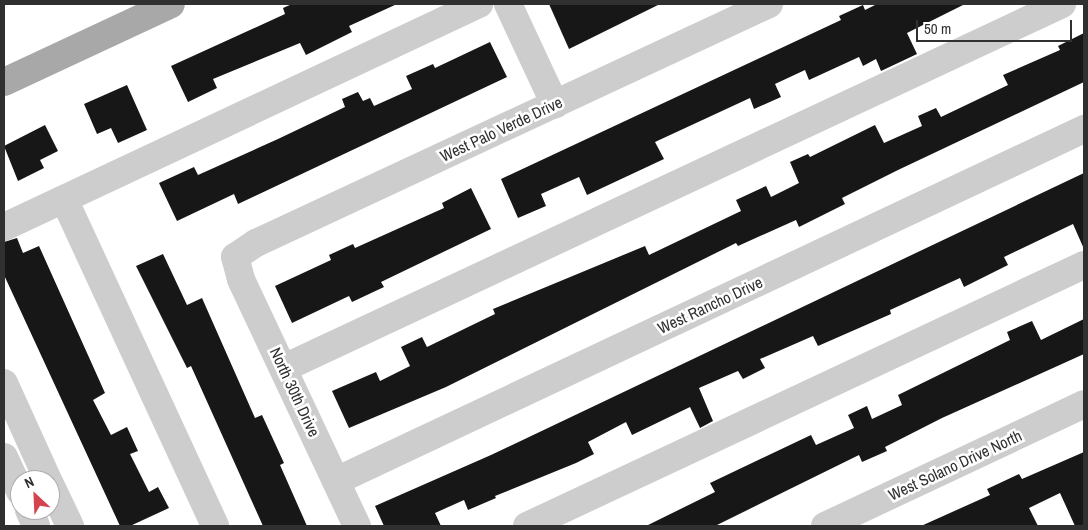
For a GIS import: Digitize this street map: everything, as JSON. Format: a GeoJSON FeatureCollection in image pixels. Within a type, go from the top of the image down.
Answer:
{"type":"FeatureCollection","features":[{"type":"Feature","properties":{"kind":"main road"},"geometry":{"type":"LineString","coordinates":[[4,82],[171,4]]}},
{"type":"Feature","properties":{"kind":"street"},"geometry":{"type":"LineString","coordinates":[[4,227],[479,4]]}},
{"type":"Feature","properties":{"kind":"street"},"geometry":{"type":"LineString","coordinates":[[508,4],[555,105]]}},
{"type":"Feature","properties":{"kind":"street","name":"West Palo Verde Drive"},"geometry":{"type":"LineString","coordinates":[[235,257],[256,243],[769,4]]}},
{"type":"Feature","properties":{"kind":"street"},"geometry":{"type":"LineString","coordinates":[[284,368],[1062,4]]}},
{"type":"Feature","properties":{"kind":"street","name":"West Rancho Drive"},"geometry":{"type":"LineString","coordinates":[[336,481],[1084,129]]}},
{"type":"Feature","properties":{"kind":"street"},"geometry":{"type":"LineString","coordinates":[[65,200],[215,526]]}},
{"type":"Feature","properties":{"kind":"street","name":"North 30th Drive"},"geometry":{"type":"LineString","coordinates":[[235,257],[241,279],[358,526]]}},
{"type":"Feature","properties":{"kind":"street"},"geometry":{"type":"LineString","coordinates":[[527,526],[1084,266]]}},
{"type":"Feature","properties":{"kind":"street"},"geometry":{"type":"LineString","coordinates":[[4,383],[43,470]]}},
{"type":"Feature","properties":{"kind":"street","name":"West Solano Drive North"},"geometry":{"type":"LineString","coordinates":[[826,526],[1084,404]]}},
{"type":"Feature","properties":{"kind":"street"},"geometry":{"type":"LineString","coordinates":[[4,456],[10,470]]}},
{"type":"Feature","properties":{"kind":"street"},"geometry":{"type":"LineString","coordinates":[[60,505],[70,526]]}},
{"type":"Feature","properties":{"kind":"building"},"geometry":{"type":"Polygon","coordinates":[[[292,4],[397,4],[349,26],[352,32],[306,55],[300,43],[213,79],[217,88],[188,102],[171,66],[285,14],[283,8],[292,4]]]}},
{"type":"Feature","properties":{"kind":"building"},"geometry":{"type":"Polygon","coordinates":[[[549,4],[660,4],[569,49],[549,4]]]}},
{"type":"Feature","properties":{"kind":"building"},"geometry":{"type":"Polygon","coordinates":[[[877,4],[965,4],[907,33],[917,54],[881,71],[876,59],[863,66],[859,57],[809,80],[805,70],[775,84],[781,97],[754,109],[750,98],[655,142],[664,159],[587,195],[579,177],[541,194],[546,206],[518,218],[501,179],[841,20],[839,16],[863,5],[865,10],[877,4]]]}},
{"type":"Feature","properties":{"kind":"building"},"geometry":{"type":"Polygon","coordinates":[[[1084,33],[1084,82],[842,198],[845,204],[799,227],[796,220],[738,246],[736,243],[446,387],[349,428],[332,391],[376,372],[380,381],[410,366],[401,347],[422,337],[427,347],[495,314],[493,309],[645,246],[649,255],[741,211],[736,200],[766,186],[771,197],[799,183],[790,162],[808,154],[810,157],[875,125],[884,143],[922,126],[918,116],[936,108],[941,117],[1008,85],[1003,75],[1060,50],[1058,46],[1084,33]]]}},
{"type":"Feature","properties":{"kind":"building"},"geometry":{"type":"Polygon","coordinates":[[[490,42],[507,77],[238,204],[234,194],[177,221],[159,183],[194,167],[198,175],[278,139],[345,107],[342,99],[358,92],[363,101],[370,98],[374,106],[412,89],[406,76],[433,64],[435,68],[490,42]]]}},
{"type":"Feature","properties":{"kind":"building"},"geometry":{"type":"Polygon","coordinates":[[[127,85],[147,130],[118,143],[111,128],[97,134],[84,104],[127,85]]]}},
{"type":"Feature","properties":{"kind":"building"},"geometry":{"type":"Polygon","coordinates":[[[45,125],[58,151],[40,160],[44,168],[18,181],[4,146],[45,125]]]}},
{"type":"Feature","properties":{"kind":"building"},"geometry":{"type":"Polygon","coordinates":[[[1084,173],[1084,249],[1073,224],[1004,257],[1008,265],[964,287],[960,278],[890,310],[891,314],[818,346],[813,336],[760,359],[765,368],[743,379],[738,371],[699,388],[713,421],[700,428],[690,407],[632,435],[626,422],[588,442],[594,454],[576,463],[495,496],[496,498],[468,510],[464,500],[435,513],[441,526],[384,526],[375,506],[491,455],[1084,173]]]}},
{"type":"Feature","properties":{"kind":"building"},"geometry":{"type":"Polygon","coordinates":[[[471,188],[491,229],[381,282],[384,287],[352,302],[349,296],[292,323],[275,286],[331,260],[329,255],[353,244],[355,248],[444,208],[442,203],[471,188]]]}},
{"type":"Feature","properties":{"kind":"building"},"geometry":{"type":"Polygon","coordinates":[[[17,238],[23,253],[39,246],[105,393],[93,400],[111,435],[127,427],[138,451],[130,454],[149,492],[158,487],[169,508],[130,526],[120,526],[4,275],[4,242],[17,238]]]}},
{"type":"Feature","properties":{"kind":"building"},"geometry":{"type":"Polygon","coordinates":[[[163,254],[187,305],[202,298],[255,418],[262,415],[284,463],[280,465],[307,526],[263,526],[191,366],[187,368],[136,266],[163,254]]]}},
{"type":"Feature","properties":{"kind":"building"},"geometry":{"type":"Polygon","coordinates":[[[1084,319],[1084,354],[942,418],[885,447],[887,451],[862,462],[859,455],[715,526],[646,526],[715,492],[710,483],[811,435],[816,445],[854,428],[848,415],[867,406],[872,419],[902,405],[898,395],[1010,340],[1007,332],[1032,321],[1041,340],[1084,319]]]}},
{"type":"Feature","properties":{"kind":"building"},"geometry":{"type":"Polygon","coordinates":[[[1084,452],[1084,526],[1075,526],[1060,493],[1029,508],[1038,526],[921,526],[990,495],[987,489],[1019,474],[1022,479],[1084,452]]]}}]}
